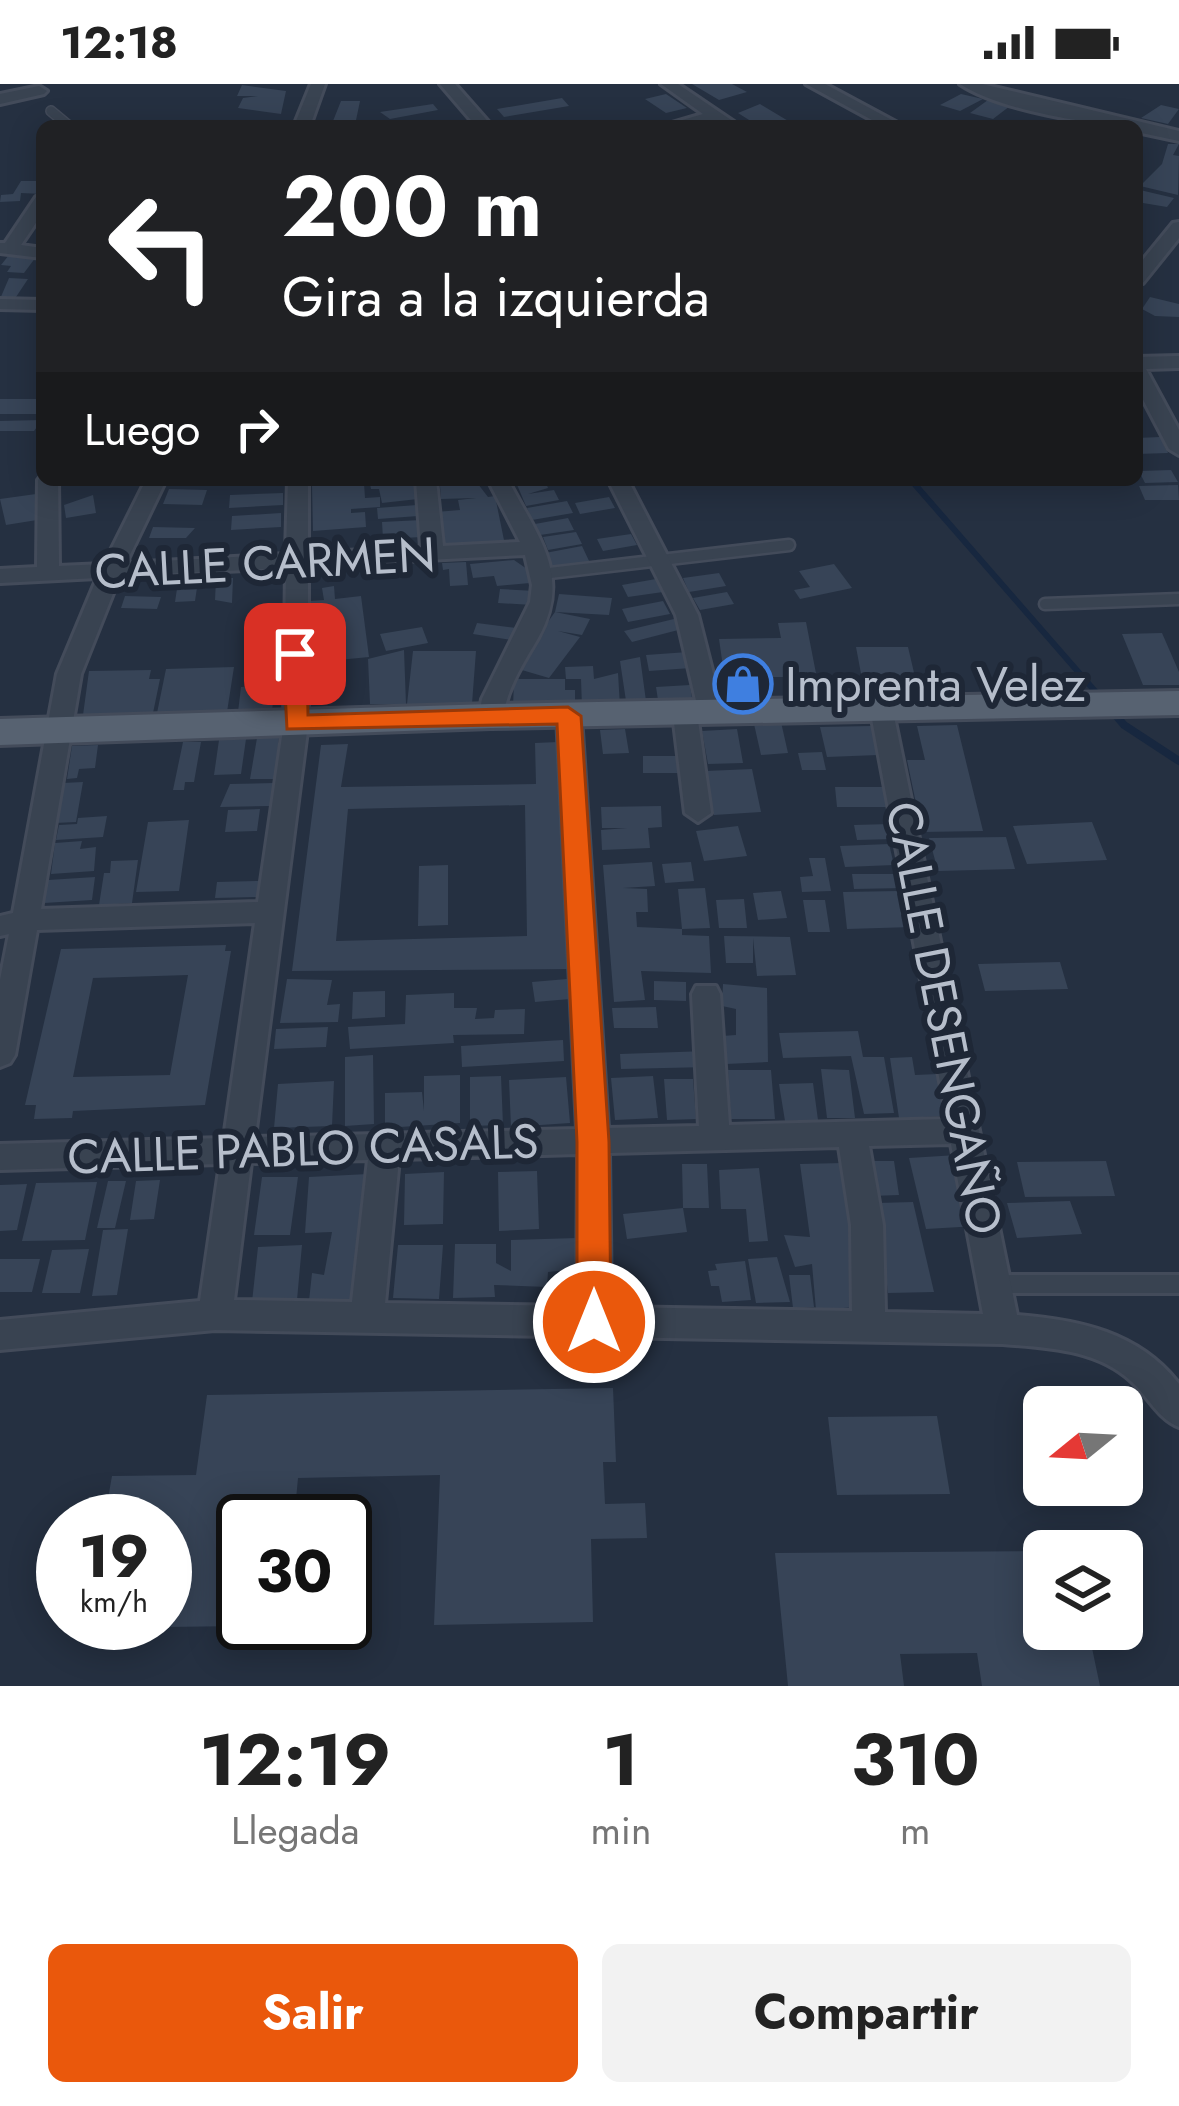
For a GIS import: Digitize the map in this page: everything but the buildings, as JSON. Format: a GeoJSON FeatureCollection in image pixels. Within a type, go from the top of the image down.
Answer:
{"type":"FeatureCollection","features":[{"type":"Feature","properties":{"kind":"main road"},"geometry":{"type":"LineString","coordinates":[[0,732],[490,716],[1179,703]]}},
{"type":"Feature","properties":{"kind":"street"},"geometry":{"type":"LineString","coordinates":[[304,120],[318,84]]}},
{"type":"Feature","properties":{"kind":"street"},"geometry":{"type":"LineString","coordinates":[[447,84],[479,120]]}},
{"type":"Feature","properties":{"kind":"street"},"geometry":{"type":"LineString","coordinates":[[668,84],[722,120]]}},
{"type":"Feature","properties":{"kind":"street"},"geometry":{"type":"LineString","coordinates":[[813,84],[884,120]]}},
{"type":"Feature","properties":{"kind":"street"},"geometry":{"type":"LineString","coordinates":[[967,84],[1096,120]]}},
{"type":"Feature","properties":{"kind":"street"},"geometry":{"type":"LineString","coordinates":[[0,99],[39,91]]}},
{"type":"Feature","properties":{"kind":"street"},"geometry":{"type":"LineString","coordinates":[[697,120],[715,116]]}},
{"type":"Feature","properties":{"kind":"street"},"geometry":{"type":"LineString","coordinates":[[1143,128],[1179,136]]}},
{"type":"Feature","properties":{"kind":"street"},"geometry":{"type":"LineString","coordinates":[[5,248],[36,209]]}},
{"type":"Feature","properties":{"kind":"street"},"geometry":{"type":"LineString","coordinates":[[1143,272],[1179,227]]}},
{"type":"Feature","properties":{"kind":"street"},"geometry":{"type":"LineString","coordinates":[[5,248],[36,252]]}},
{"type":"Feature","properties":{"kind":"street"},"geometry":{"type":"LineString","coordinates":[[0,304],[36,305]]}},
{"type":"Feature","properties":{"kind":"street"},"geometry":{"type":"LineString","coordinates":[[1143,365],[1179,362]]}},
{"type":"Feature","properties":{"kind":"street"},"geometry":{"type":"LineString","coordinates":[[1143,377],[1176,438]]}},
{"type":"Feature","properties":{"kind":"street"},"geometry":{"type":"LineString","coordinates":[[0,553],[48,576],[48,486]]}},
{"type":"Feature","properties":{"kind":"street"},"geometry":{"type":"LineString","coordinates":[[0,1055],[14,923],[61,730],[59,711],[83,632],[153,486]]}},
{"type":"Feature","properties":{"kind":"street"},"geometry":{"type":"LineString","coordinates":[[214,1315],[296,723],[298,486]]}},
{"type":"Feature","properties":{"kind":"street"},"geometry":{"type":"LineString","coordinates":[[427,486],[433,554]]}},
{"type":"Feature","properties":{"kind":"street"},"geometry":{"type":"LineString","coordinates":[[490,716],[498,680],[542,598],[542,574],[501,486]]}},
{"type":"Feature","properties":{"kind":"street"},"geometry":{"type":"LineString","coordinates":[[621,486],[697,641],[698,813]]}},
{"type":"Feature","properties":{"kind":"street","name":"CALLE CARMEN"},"geometry":{"type":"LineString","coordinates":[[0,576],[530,548]]}},
{"type":"Feature","properties":{"kind":"street","name":"CALLE DESENGAÑO"},"geometry":{"type":"LineString","coordinates":[[883,708],[998,1284],[1003,1329]]}},
{"type":"Feature","properties":{"kind":"street"},"geometry":{"type":"LineString","coordinates":[[568,716],[593,1142],[594,1322]]}},
{"type":"Feature","properties":{"kind":"street"},"geometry":{"type":"LineString","coordinates":[[14,923],[270,912]]}},
{"type":"Feature","properties":{"kind":"street"},"geometry":{"type":"LineString","coordinates":[[706,994],[715,1138]]}},
{"type":"Feature","properties":{"kind":"street","name":"CALLE PABLO CASALS"},"geometry":{"type":"LineString","coordinates":[[0,1157],[965,1131]]}},
{"type":"Feature","properties":{"kind":"street"},"geometry":{"type":"LineString","coordinates":[[852,1134],[867,1225],[869,1327]]}},
{"type":"Feature","properties":{"kind":"street"},"geometry":{"type":"LineString","coordinates":[[368,1318],[385,1145]]}},
{"type":"Feature","properties":{"kind":"street"},"geometry":{"type":"LineString","coordinates":[[0,1335],[214,1315],[1003,1329],[1086,1336],[1112,1347],[1138,1363],[1179,1411]]}},
{"type":"Feature","properties":{"kind":"lane"},"geometry":{"type":"LineString","coordinates":[[51,111],[62,120]]}},
{"type":"Feature","properties":{"kind":"lane"},"geometry":{"type":"LineString","coordinates":[[542,574],[789,545]]}},
{"type":"Feature","properties":{"kind":"lane"},"geometry":{"type":"LineString","coordinates":[[1045,604],[1179,599]]}},
{"type":"Feature","properties":{"kind":"lane"},"geometry":{"type":"LineString","coordinates":[[998,1284],[1179,1284]]}},
{"type":"Feature","properties":{"kind":"waterway"},"geometry":{"type":"LineString","coordinates":[[916,486],[1101,698]]}},
{"type":"Feature","properties":{"kind":"waterway"},"geometry":{"type":"LineString","coordinates":[[1099,695],[1103,700]]}},
{"type":"Feature","properties":{"kind":"waterway"},"geometry":{"type":"LineString","coordinates":[[1113,712],[1124,725],[1179,761]]}},
{"type":"Feature","properties":{"kind":"place","name":"Imprenta Velez"},"geometry":{"type":"Point","coordinates":[743,684]}},
{"type":"Feature","properties":{"kind":"route"},"geometry":{"type":"LineString","coordinates":[[295,654],[296,723],[568,716],[593,1142],[594,1322]]}}]}
